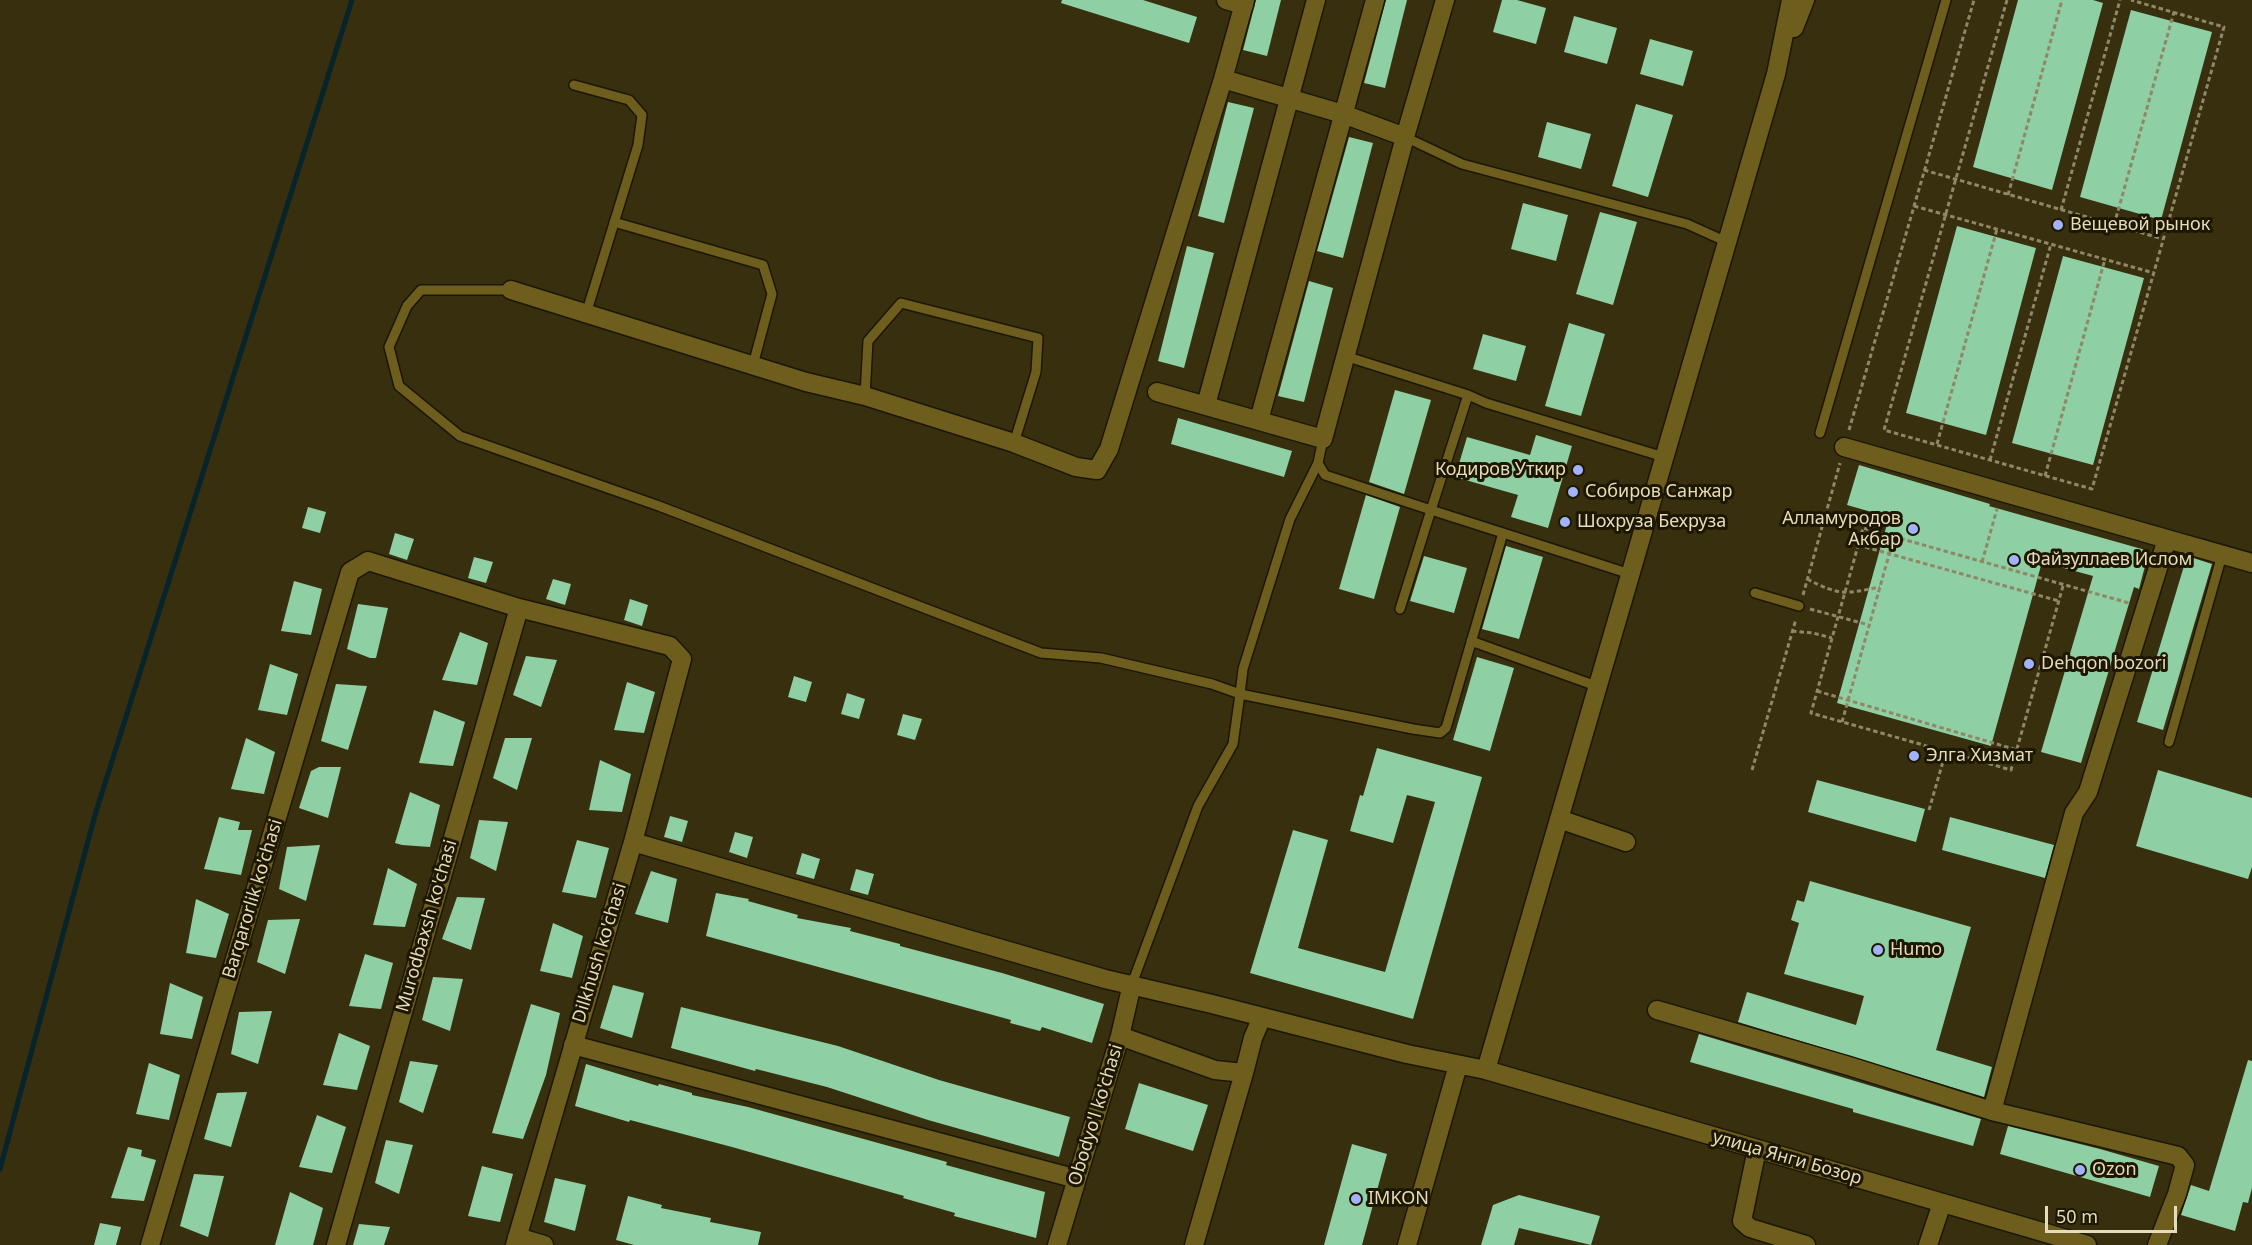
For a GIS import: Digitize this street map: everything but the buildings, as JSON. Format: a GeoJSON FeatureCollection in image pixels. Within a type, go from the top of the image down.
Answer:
{"type":"FeatureCollection","features":[{"type":"Feature","properties":{"kind":"street"},"geometry":{"type":"LineString","coordinates":[[1206,405],[1316,0]]}},
{"type":"Feature","properties":{"kind":"street"},"geometry":{"type":"LineString","coordinates":[[1259,420],[1375,0]]}},
{"type":"Feature","properties":{"kind":"street"},"geometry":{"type":"LineString","coordinates":[[1157,392],[1323,439],[1405,137],[1445,0]]}},
{"type":"Feature","properties":{"kind":"street"},"geometry":{"type":"LineString","coordinates":[[1486,1070],[1776,74],[1791,0]]}},
{"type":"Feature","properties":{"kind":"street"},"geometry":{"type":"LineString","coordinates":[[1776,74],[1805,0]]}},
{"type":"Feature","properties":{"kind":"street"},"geometry":{"type":"LineString","coordinates":[[511,290],[806,382],[865,396],[1014,443],[1076,467],[1097,470],[1109,449],[1223,79],[1238,2]]}},
{"type":"Feature","properties":{"kind":"street"},"geometry":{"type":"LineString","coordinates":[[1223,79],[1343,114],[1405,137]]}},
{"type":"Feature","properties":{"kind":"street"},"geometry":{"type":"LineString","coordinates":[[1844,447],[2252,563]]}},
{"type":"Feature","properties":{"kind":"street"},"geometry":{"type":"LineString","coordinates":[[1992,1111],[2074,813],[2088,792],[2167,539]]}},
{"type":"Feature","properties":{"kind":"street","name":"Barqarorlik ko'chasi"},"geometry":{"type":"LineString","coordinates":[[150,1245],[350,572],[368,561],[519,608]]}},
{"type":"Feature","properties":{"kind":"street","name":"Dilkhush ko'chasi"},"geometry":{"type":"LineString","coordinates":[[516,1241],[633,842],[682,659],[670,646],[519,608]]}},
{"type":"Feature","properties":{"kind":"street","name":"Murodbaxsh ko'chasi"},"geometry":{"type":"LineString","coordinates":[[336,1245],[519,608]]}},
{"type":"Feature","properties":{"kind":"street"},"geometry":{"type":"LineString","coordinates":[[1559,819],[1626,842]]}},
{"type":"Feature","properties":{"kind":"street","name":"улица Янги Бозор"},"geometry":{"type":"LineString","coordinates":[[633,842],[1094,976],[1407,1054],[1486,1070],[2087,1245]]}},
{"type":"Feature","properties":{"kind":"street","name":"Obodyo'l ko'chasi"},"geometry":{"type":"LineString","coordinates":[[1057,1245],[1120,1036],[1132,984]]}},
{"type":"Feature","properties":{"kind":"street"},"geometry":{"type":"LineString","coordinates":[[1657,1010],[1849,1066],[1992,1111],[2178,1156],[2186,1165],[2157,1245]]}},
{"type":"Feature","properties":{"kind":"street"},"geometry":{"type":"LineString","coordinates":[[1194,1245],[1253,1038],[1262,1017]]}},
{"type":"Feature","properties":{"kind":"street"},"geometry":{"type":"LineString","coordinates":[[1120,1036],[1215,1070],[1244,1073]]}},
{"type":"Feature","properties":{"kind":"street"},"geometry":{"type":"LineString","coordinates":[[573,1045],[1077,1179]]}},
{"type":"Feature","properties":{"kind":"street"},"geometry":{"type":"LineString","coordinates":[[1407,1245],[1458,1065]]}},
{"type":"Feature","properties":{"kind":"street"},"geometry":{"type":"LineString","coordinates":[[1757,1149],[1742,1221],[1750,1228],[1806,1245]]}},
{"type":"Feature","properties":{"kind":"street"},"geometry":{"type":"LineString","coordinates":[[1928,1245],[1942,1203]]}},
{"type":"Feature","properties":{"kind":"street"},"geometry":{"type":"LineString","coordinates":[[516,1241],[544,1245]]}},
{"type":"Feature","properties":{"kind":"lane"},"geometry":{"type":"LineString","coordinates":[[1820,434],[1946,0]]}},
{"type":"Feature","properties":{"kind":"lane"},"geometry":{"type":"LineString","coordinates":[[574,85],[629,100],[642,115],[638,145],[586,314]]}},
{"type":"Feature","properties":{"kind":"lane"},"geometry":{"type":"LineString","coordinates":[[1405,137],[1462,164],[1687,224],[1727,242]]}},
{"type":"Feature","properties":{"kind":"lane"},"geometry":{"type":"LineString","coordinates":[[614,222],[763,265],[772,294],[753,365]]}},
{"type":"Feature","properties":{"kind":"lane"},"geometry":{"type":"LineString","coordinates":[[511,290],[421,290],[407,306],[389,347],[399,386],[460,436],[659,506],[1041,653],[1101,658],[1212,684],[1240,694],[1440,733],[1446,728],[1503,533]]}},
{"type":"Feature","properties":{"kind":"lane"},"geometry":{"type":"LineString","coordinates":[[865,396],[868,341],[902,303],[1038,338],[1036,372],[1014,443]]}},
{"type":"Feature","properties":{"kind":"lane"},"geometry":{"type":"LineString","coordinates":[[1345,356],[1468,395],[1486,403],[1664,457]]}},
{"type":"Feature","properties":{"kind":"lane"},"geometry":{"type":"LineString","coordinates":[[1400,609],[1468,395]]}},
{"type":"Feature","properties":{"kind":"lane"},"geometry":{"type":"LineString","coordinates":[[1132,984],[1198,806],[1233,744],[1243,669],[1290,519],[1318,463],[1323,439]]}},
{"type":"Feature","properties":{"kind":"lane"},"geometry":{"type":"LineString","coordinates":[[1318,463],[1325,475],[1630,574]]}},
{"type":"Feature","properties":{"kind":"lane"},"geometry":{"type":"LineString","coordinates":[[2169,742],[2222,555]]}},
{"type":"Feature","properties":{"kind":"lane"},"geometry":{"type":"LineString","coordinates":[[1755,593],[1799,606]]}},
{"type":"Feature","properties":{"kind":"lane"},"geometry":{"type":"LineString","coordinates":[[1471,641],[1599,687]]}},
{"type":"Feature","properties":{"kind":"path"},"geometry":{"type":"LineString","coordinates":[[1752,770],[1974,0]]}},
{"type":"Feature","properties":{"kind":"path"},"geometry":{"type":"LineString","coordinates":[[2007,0],[1884,430],[2092,489],[2224,27],[2131,0]]}},
{"type":"Feature","properties":{"kind":"path"},"geometry":{"type":"LineString","coordinates":[[2008,195],[2062,0]]}},
{"type":"Feature","properties":{"kind":"path"},"geometry":{"type":"LineString","coordinates":[[2061,210],[2120,0]]}},
{"type":"Feature","properties":{"kind":"path"},"geometry":{"type":"LineString","coordinates":[[2114,225],[2174,12]]}},
{"type":"Feature","properties":{"kind":"path"},"geometry":{"type":"LineString","coordinates":[[1924,170],[2163,240]]}},
{"type":"Feature","properties":{"kind":"path"},"geometry":{"type":"LineString","coordinates":[[1914,206],[2154,273]]}},
{"type":"Feature","properties":{"kind":"path"},"geometry":{"type":"LineString","coordinates":[[1937,445],[1997,229]]}},
{"type":"Feature","properties":{"kind":"path"},"geometry":{"type":"LineString","coordinates":[[1990,460],[2051,244]]}},
{"type":"Feature","properties":{"kind":"path"},"geometry":{"type":"LineString","coordinates":[[2044,476],[2105,259]]}},
{"type":"Feature","properties":{"kind":"path"},"geometry":{"type":"LineString","coordinates":[[1982,562],[2001,492]]}},
{"type":"Feature","properties":{"kind":"path"},"geometry":{"type":"LineString","coordinates":[[2063,586],[2011,770],[1810,713],[1863,528],[2146,608]]}},
{"type":"Feature","properties":{"kind":"path"},"geometry":{"type":"LineString","coordinates":[[1842,722],[1894,537]]}},
{"type":"Feature","properties":{"kind":"path"},"geometry":{"type":"LineString","coordinates":[[1858,545],[2059,601]]}},
{"type":"Feature","properties":{"kind":"path"},"geometry":{"type":"LineString","coordinates":[[1807,579],[1845,594],[1880,586]]}},
{"type":"Feature","properties":{"kind":"path"},"geometry":{"type":"LineString","coordinates":[[1799,606],[1869,625]]}},
{"type":"Feature","properties":{"kind":"path"},"geometry":{"type":"LineString","coordinates":[[1792,631],[1832,638]]}},
{"type":"Feature","properties":{"kind":"path"},"geometry":{"type":"LineString","coordinates":[[1817,691],[2017,750]]}},
{"type":"Feature","properties":{"kind":"path"},"geometry":{"type":"LineString","coordinates":[[1929,810],[1946,751]]}},
{"type":"Feature","properties":{"kind":"waterway"},"geometry":{"type":"LineString","coordinates":[[0,1169],[95,815],[352,0]]}},
{"type":"Feature","properties":{"kind":"place","name":"Вещевой рынок"},"geometry":{"type":"Point","coordinates":[2058,225]}},
{"type":"Feature","properties":{"kind":"place","name":"Кодиров Уткир"},"geometry":{"type":"Point","coordinates":[1578,470]}},
{"type":"Feature","properties":{"kind":"place","name":"Собиров Санжар"},"geometry":{"type":"Point","coordinates":[1573,492]}},
{"type":"Feature","properties":{"kind":"place","name":"Шохруза Бехруза"},"geometry":{"type":"Point","coordinates":[1565,522]}},
{"type":"Feature","properties":{"kind":"place","name":"Алламуродов Акбар"},"geometry":{"type":"Point","coordinates":[1913,529]}},
{"type":"Feature","properties":{"kind":"place","name":"Файзуллаев Ислом"},"geometry":{"type":"Point","coordinates":[2014,560]}},
{"type":"Feature","properties":{"kind":"place","name":"Dehqon bozori"},"geometry":{"type":"Point","coordinates":[2029,664]}},
{"type":"Feature","properties":{"kind":"place","name":"Элга Хизмат"},"geometry":{"type":"Point","coordinates":[1914,756]}},
{"type":"Feature","properties":{"kind":"place","name":"Humo"},"geometry":{"type":"Point","coordinates":[1878,950]}},
{"type":"Feature","properties":{"kind":"place","name":"Ozon"},"geometry":{"type":"Point","coordinates":[2080,1170]}},
{"type":"Feature","properties":{"kind":"place","name":"IMKON"},"geometry":{"type":"Point","coordinates":[1356,1199]}}]}
